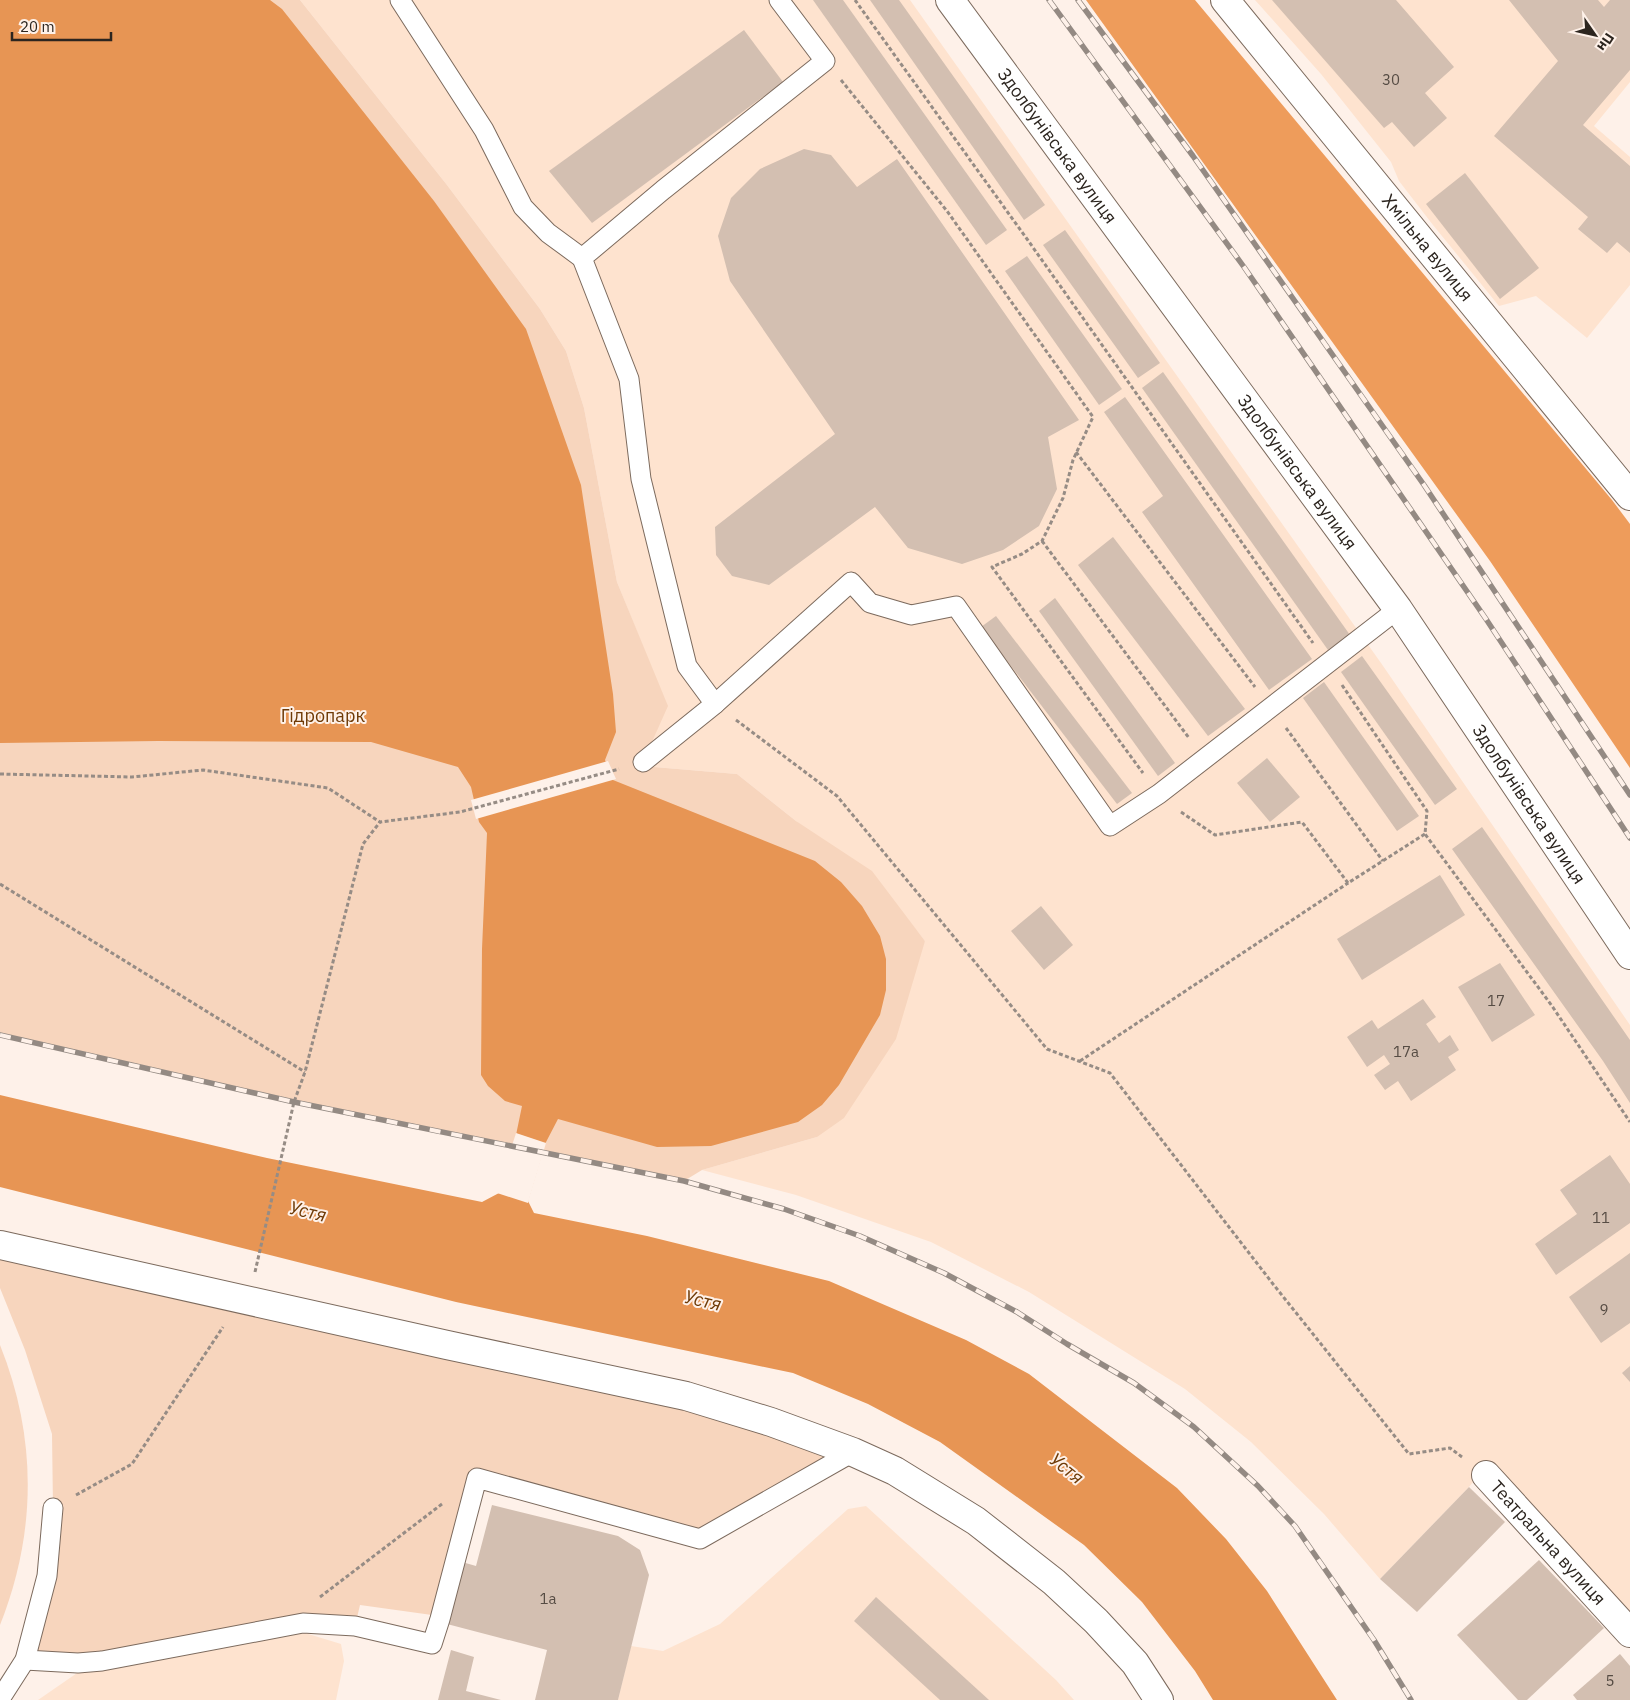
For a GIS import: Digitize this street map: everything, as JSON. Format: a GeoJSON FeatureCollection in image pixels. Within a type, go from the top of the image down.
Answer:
{"type":"FeatureCollection","features":[{"type":"Feature","properties":{"kind":"street","name":"Здолбунівська вулиця"},"geometry":{"type":"LineString","coordinates":[[950,0],[1398,609],[1630,955]]}},
{"type":"Feature","properties":{"kind":"street","name":"Хмільна вулиця"},"geometry":{"type":"LineString","coordinates":[[1225,0],[1629,493]]}},
{"type":"Feature","properties":{"kind":"street"},"geometry":{"type":"LineString","coordinates":[[0,1245],[447,1346],[686,1396],[771,1422],[853,1452],[896,1471],[976,1522],[1054,1582],[1096,1621],[1136,1663],[1159,1700]]}},
{"type":"Feature","properties":{"kind":"street","name":"Театральна вулиця"},"geometry":{"type":"LineString","coordinates":[[1486,1475],[1630,1633]]}},
{"type":"Feature","properties":{"kind":"lane"},"geometry":{"type":"LineString","coordinates":[[400,0],[484,130],[523,206],[548,233],[582,258],[629,379],[641,479],[687,666],[715,704]]}},
{"type":"Feature","properties":{"kind":"lane"},"geometry":{"type":"LineString","coordinates":[[582,258],[825,61],[779,0]]}},
{"type":"Feature","properties":{"kind":"lane"},"geometry":{"type":"LineString","coordinates":[[643,762],[715,704],[851,582],[870,603],[911,615],[956,606],[1110,826],[1159,794],[1398,609]]}},
{"type":"Feature","properties":{"kind":"lane"},"geometry":{"type":"LineString","coordinates":[[25,1660],[78,1663],[102,1661],[303,1623],[354,1626],[432,1644],[477,1478],[700,1539],[853,1452]]}},
{"type":"Feature","properties":{"kind":"lane"},"geometry":{"type":"LineString","coordinates":[[0,1699],[25,1660],[47,1576],[53,1508]]}},
{"type":"Feature","properties":{"kind":"path"},"geometry":{"type":"LineString","coordinates":[[855,0],[1326,663],[1427,812],[1425,834],[1552,1006],[1630,1122]]}},
{"type":"Feature","properties":{"kind":"path"},"geometry":{"type":"LineString","coordinates":[[825,61],[947,211],[1093,417],[1076,452],[1063,498],[1042,541],[1022,554],[992,567],[1159,794],[1215,835],[1302,822],[1348,883]]}},
{"type":"Feature","properties":{"kind":"path"},"geometry":{"type":"LineString","coordinates":[[1076,452],[1270,707],[1383,861]]}},
{"type":"Feature","properties":{"kind":"path"},"geometry":{"type":"LineString","coordinates":[[1042,541],[1204,759]]}},
{"type":"Feature","properties":{"kind":"path"},"geometry":{"type":"LineString","coordinates":[[715,704],[837,796],[1047,1049],[1110,1073],[1273,1284],[1409,1454],[1450,1448],[1486,1475]]}},
{"type":"Feature","properties":{"kind":"path"},"geometry":{"type":"LineString","coordinates":[[0,774],[132,777],[203,770],[328,788],[380,822],[460,812],[643,762]]}},
{"type":"Feature","properties":{"kind":"path"},"geometry":{"type":"LineString","coordinates":[[53,1508],[132,1464],[230,1315],[248,1300],[294,1102],[305,1072],[363,844],[380,822]]}},
{"type":"Feature","properties":{"kind":"path"},"geometry":{"type":"LineString","coordinates":[[1080,1062],[1348,883],[1425,834]]}},
{"type":"Feature","properties":{"kind":"path"},"geometry":{"type":"LineString","coordinates":[[0,884],[305,1072]]}},
{"type":"Feature","properties":{"kind":"path"},"geometry":{"type":"LineString","coordinates":[[303,1623],[320,1596],[477,1478]]}},
{"type":"Feature","properties":{"kind":"shaded area"},"geometry":{"type":"Polygon","coordinates":[[[300,0],[910,0],[1381,663],[1630,1025],[1630,1624],[1485,1467],[1469,1487],[1380,1579],[1324,1514],[1251,1442],[1185,1389],[1029,1292],[931,1242],[796,1195],[702,1170],[817,1137],[925,941],[902,912],[796,821],[737,774],[654,767],[643,762],[667,706],[617,582],[584,408],[566,351],[540,309],[447,185],[300,0]]]}},
{"type":"Feature","properties":{"kind":"shaded area"},"geometry":{"type":"Polygon","coordinates":[[[1086,0],[1195,0],[1630,524],[1630,768],[1490,561],[1086,0]]]}},
{"type":"Feature","properties":{"kind":"shaded area"},"geometry":{"type":"Polygon","coordinates":[[[1255,0],[1630,0],[1630,82],[1594,126],[1630,157],[1630,285],[1587,338],[1536,296],[1499,306],[1399,181],[1391,162],[1321,74],[1255,0]]]}},
{"type":"Feature","properties":{"kind":"shaded area"},"geometry":{"type":"Polygon","coordinates":[[[866,1506],[1056,1680],[1074,1700],[618,1700],[631,1646],[663,1651],[720,1624],[848,1509],[866,1506]]]}},
{"type":"Feature","properties":{"kind":"shaded area"},"geometry":{"type":"Polygon","coordinates":[[[305,1633],[341,1644],[344,1661],[336,1700],[38,1700],[80,1671],[108,1670],[305,1633]]]}},
{"type":"Feature","properties":{"kind":"green space","name":"Гідропарк"},"geometry":{"type":"Polygon","coordinates":[[[0,0],[300,0],[447,185],[540,309],[566,351],[584,408],[617,582],[668,706],[643,762],[654,767],[737,774],[796,821],[872,871],[925,941],[896,1039],[844,1118],[817,1137],[702,1170],[684,1181],[294,1102],[0,1035],[0,0]]]}},
{"type":"Feature","properties":{"kind":"green space"},"geometry":{"type":"Polygon","coordinates":[[[0,1245],[248,1300],[853,1452],[700,1539],[477,1478],[432,1615],[360,1605],[355,1626],[303,1623],[102,1661],[25,1660],[53,1508],[52,1434],[25,1350],[0,1288],[0,1245]]]}},
{"type":"Feature","properties":{"kind":"green space"},"geometry":{"type":"Polygon","coordinates":[[[0,1345],[21,1414],[28,1485],[21,1555],[0,1625],[0,1345]]]}},
{"type":"Feature","properties":{"kind":"water","name":"Гідропарк"},"geometry":{"type":"Polygon","coordinates":[[[0,0],[270,0],[282,9],[434,201],[526,329],[581,485],[613,694],[616,732],[605,760],[613,780],[815,861],[841,882],[862,906],[880,936],[886,959],[886,990],[880,1015],[839,1085],[822,1105],[798,1122],[711,1146],[657,1147],[558,1119],[545,1144],[528,1201],[534,1213],[647,1236],[829,1281],[966,1340],[1029,1374],[1177,1488],[1226,1539],[1267,1591],[1337,1700],[1213,1700],[1195,1671],[1142,1602],[1084,1545],[940,1442],[868,1404],[793,1373],[456,1302],[0,1187],[0,1095],[267,1158],[482,1202],[499,1193],[516,1135],[522,1106],[505,1101],[488,1086],[481,1075],[482,949],[487,833],[479,822],[471,787],[458,767],[371,742],[158,741],[0,743],[0,0]]]}},
{"type":"Feature","properties":{"kind":"pier"},"geometry":{"type":"Polygon","coordinates":[[[608,761],[616,779],[476,819],[471,800],[608,761]]]}},
{"type":"Feature","properties":{"kind":"pier"},"geometry":{"type":"Polygon","coordinates":[[[516,1133],[546,1143],[528,1203],[497,1193],[516,1133]]]}},
{"type":"Feature","properties":{"kind":"building"},"geometry":{"type":"Polygon","coordinates":[[[813,0],[843,0],[1007,230],[986,245],[813,0]]]}},
{"type":"Feature","properties":{"kind":"building"},"geometry":{"type":"Polygon","coordinates":[[[870,0],[899,0],[1045,205],[1024,220],[870,0]]]}},
{"type":"Feature","properties":{"kind":"building"},"geometry":{"type":"Polygon","coordinates":[[[1272,0],[1396,0],[1454,67],[1425,93],[1447,118],[1414,147],[1392,122],[1384,128],[1272,0]]]}},
{"type":"Feature","properties":{"kind":"building"},"geometry":{"type":"Polygon","coordinates":[[[1509,0],[1598,0],[1604,7],[1610,0],[1630,0],[1630,70],[1583,125],[1630,166],[1630,253],[1617,242],[1607,253],[1578,229],[1588,217],[1494,136],[1558,61],[1509,0]]]}},
{"type":"Feature","properties":{"kind":"building"},"geometry":{"type":"Polygon","coordinates":[[[744,30],[783,82],[592,223],[549,171],[744,30]]]}},
{"type":"Feature","properties":{"kind":"building"},"geometry":{"type":"Polygon","coordinates":[[[804,149],[831,155],[857,187],[897,159],[1079,420],[1048,437],[1057,489],[1039,526],[1003,550],[962,564],[908,548],[875,507],[769,585],[732,576],[716,555],[715,527],[835,434],[730,281],[718,236],[731,198],[760,169],[804,149]]]}},
{"type":"Feature","properties":{"kind":"building"},"geometry":{"type":"Polygon","coordinates":[[[1465,173],[1539,268],[1500,299],[1426,204],[1465,173]]]}},
{"type":"Feature","properties":{"kind":"building"},"geometry":{"type":"Polygon","coordinates":[[[1065,230],[1160,363],[1138,378],[1043,245],[1065,230]]]}},
{"type":"Feature","properties":{"kind":"building"},"geometry":{"type":"Polygon","coordinates":[[[1027,256],[1122,389],[1099,405],[1005,271],[1027,256]]]}},
{"type":"Feature","properties":{"kind":"building"},"geometry":{"type":"Polygon","coordinates":[[[1163,372],[1350,635],[1328,650],[1142,388],[1163,372]]]}},
{"type":"Feature","properties":{"kind":"building"},"geometry":{"type":"Polygon","coordinates":[[[1125,397],[1312,659],[1269,690],[1142,512],[1163,496],[1104,412],[1125,397]]]}},
{"type":"Feature","properties":{"kind":"building"},"geometry":{"type":"Polygon","coordinates":[[[1113,537],[1245,709],[1208,736],[1078,565],[1113,537]]]}},
{"type":"Feature","properties":{"kind":"building"},"geometry":{"type":"Polygon","coordinates":[[[1055,598],[1175,763],[1158,776],[1039,611],[1055,598]]]}},
{"type":"Feature","properties":{"kind":"building"},"geometry":{"type":"Polygon","coordinates":[[[996,616],[1132,793],[1117,804],[981,627],[996,616]]]}},
{"type":"Feature","properties":{"kind":"building"},"geometry":{"type":"Polygon","coordinates":[[[1362,656],[1457,789],[1435,805],[1341,672],[1362,656]]]}},
{"type":"Feature","properties":{"kind":"building"},"geometry":{"type":"Polygon","coordinates":[[[1324,682],[1419,816],[1397,831],[1303,698],[1324,682]]]}},
{"type":"Feature","properties":{"kind":"building"},"geometry":{"type":"Polygon","coordinates":[[[1267,758],[1300,797],[1270,822],[1237,783],[1267,758]]]}},
{"type":"Feature","properties":{"kind":"building"},"geometry":{"type":"Polygon","coordinates":[[[1482,827],[1630,1040],[1630,1103],[1603,1061],[1452,849],[1482,827]]]}},
{"type":"Feature","properties":{"kind":"building"},"geometry":{"type":"Polygon","coordinates":[[[1440,875],[1465,915],[1362,980],[1337,939],[1440,875]]]}},
{"type":"Feature","properties":{"kind":"building"},"geometry":{"type":"Polygon","coordinates":[[[1041,906],[1073,945],[1044,970],[1011,931],[1041,906]]]}},
{"type":"Feature","properties":{"kind":"building"},"geometry":{"type":"Polygon","coordinates":[[[1500,963],[1535,1015],[1492,1042],[1458,987],[1500,963]]]}},
{"type":"Feature","properties":{"kind":"building"},"geometry":{"type":"Polygon","coordinates":[[[1423,999],[1436,1017],[1426,1024],[1439,1043],[1450,1035],[1459,1050],[1448,1057],[1456,1070],[1411,1101],[1398,1081],[1385,1090],[1374,1075],[1390,1064],[1384,1055],[1367,1067],[1347,1037],[1372,1020],[1378,1029],[1423,999]]]}},
{"type":"Feature","properties":{"kind":"building"},"geometry":{"type":"Polygon","coordinates":[[[1610,1155],[1630,1184],[1630,1223],[1556,1275],[1535,1244],[1577,1214],[1560,1190],[1610,1155]]]}},
{"type":"Feature","properties":{"kind":"building"},"geometry":{"type":"Polygon","coordinates":[[[1630,1253],[1630,1323],[1601,1343],[1569,1297],[1630,1253]]]}},
{"type":"Feature","properties":{"kind":"building"},"geometry":{"type":"Polygon","coordinates":[[[1630,1366],[1630,1382],[1622,1373],[1630,1366]]]}},
{"type":"Feature","properties":{"kind":"building"},"geometry":{"type":"Polygon","coordinates":[[[1469,1487],[1505,1522],[1417,1612],[1380,1579],[1469,1487]]]}},
{"type":"Feature","properties":{"kind":"building"},"geometry":{"type":"Polygon","coordinates":[[[492,1505],[618,1536],[640,1550],[649,1575],[618,1700],[535,1700],[547,1650],[447,1624],[462,1562],[476,1566],[492,1505]]]}},
{"type":"Feature","properties":{"kind":"building"},"geometry":{"type":"Polygon","coordinates":[[[1539,1560],[1604,1628],[1527,1700],[1518,1700],[1457,1635],[1539,1560]]]}},
{"type":"Feature","properties":{"kind":"building"},"geometry":{"type":"Polygon","coordinates":[[[876,1597],[989,1700],[940,1700],[854,1621],[876,1597]]]}},
{"type":"Feature","properties":{"kind":"building"},"geometry":{"type":"Polygon","coordinates":[[[451,1650],[474,1657],[466,1691],[501,1700],[438,1700],[451,1650]]]}},
{"type":"Feature","properties":{"kind":"building"},"geometry":{"type":"Polygon","coordinates":[[[1620,1654],[1630,1666],[1630,1700],[1577,1700],[1573,1695],[1620,1654]]]}},
{"type":"Feature","properties":{"kind":"railway"},"geometry":{"type":"LineString","coordinates":[[1049,0],[1244,267],[1486,619],[1630,838]]}},
{"type":"Feature","properties":{"kind":"railway"},"geometry":{"type":"LineString","coordinates":[[1078,0],[1193,156],[1424,485],[1630,795]]}},
{"type":"Feature","properties":{"kind":"railway"},"geometry":{"type":"LineString","coordinates":[[0,1035],[294,1102],[684,1181],[784,1209],[860,1236],[944,1273],[1017,1312],[1134,1383],[1194,1427],[1258,1486],[1295,1526],[1374,1640],[1411,1700]]}},
{"type":"Feature","properties":{"kind":"water label","name":"Устя"},"geometry":{"type":"Point","coordinates":[308,1211]}},
{"type":"Feature","properties":{"kind":"water label","name":"Устя"},"geometry":{"type":"Point","coordinates":[703,1300]}},
{"type":"Feature","properties":{"kind":"water label","name":"Устя"},"geometry":{"type":"Point","coordinates":[1067,1468]}}]}
